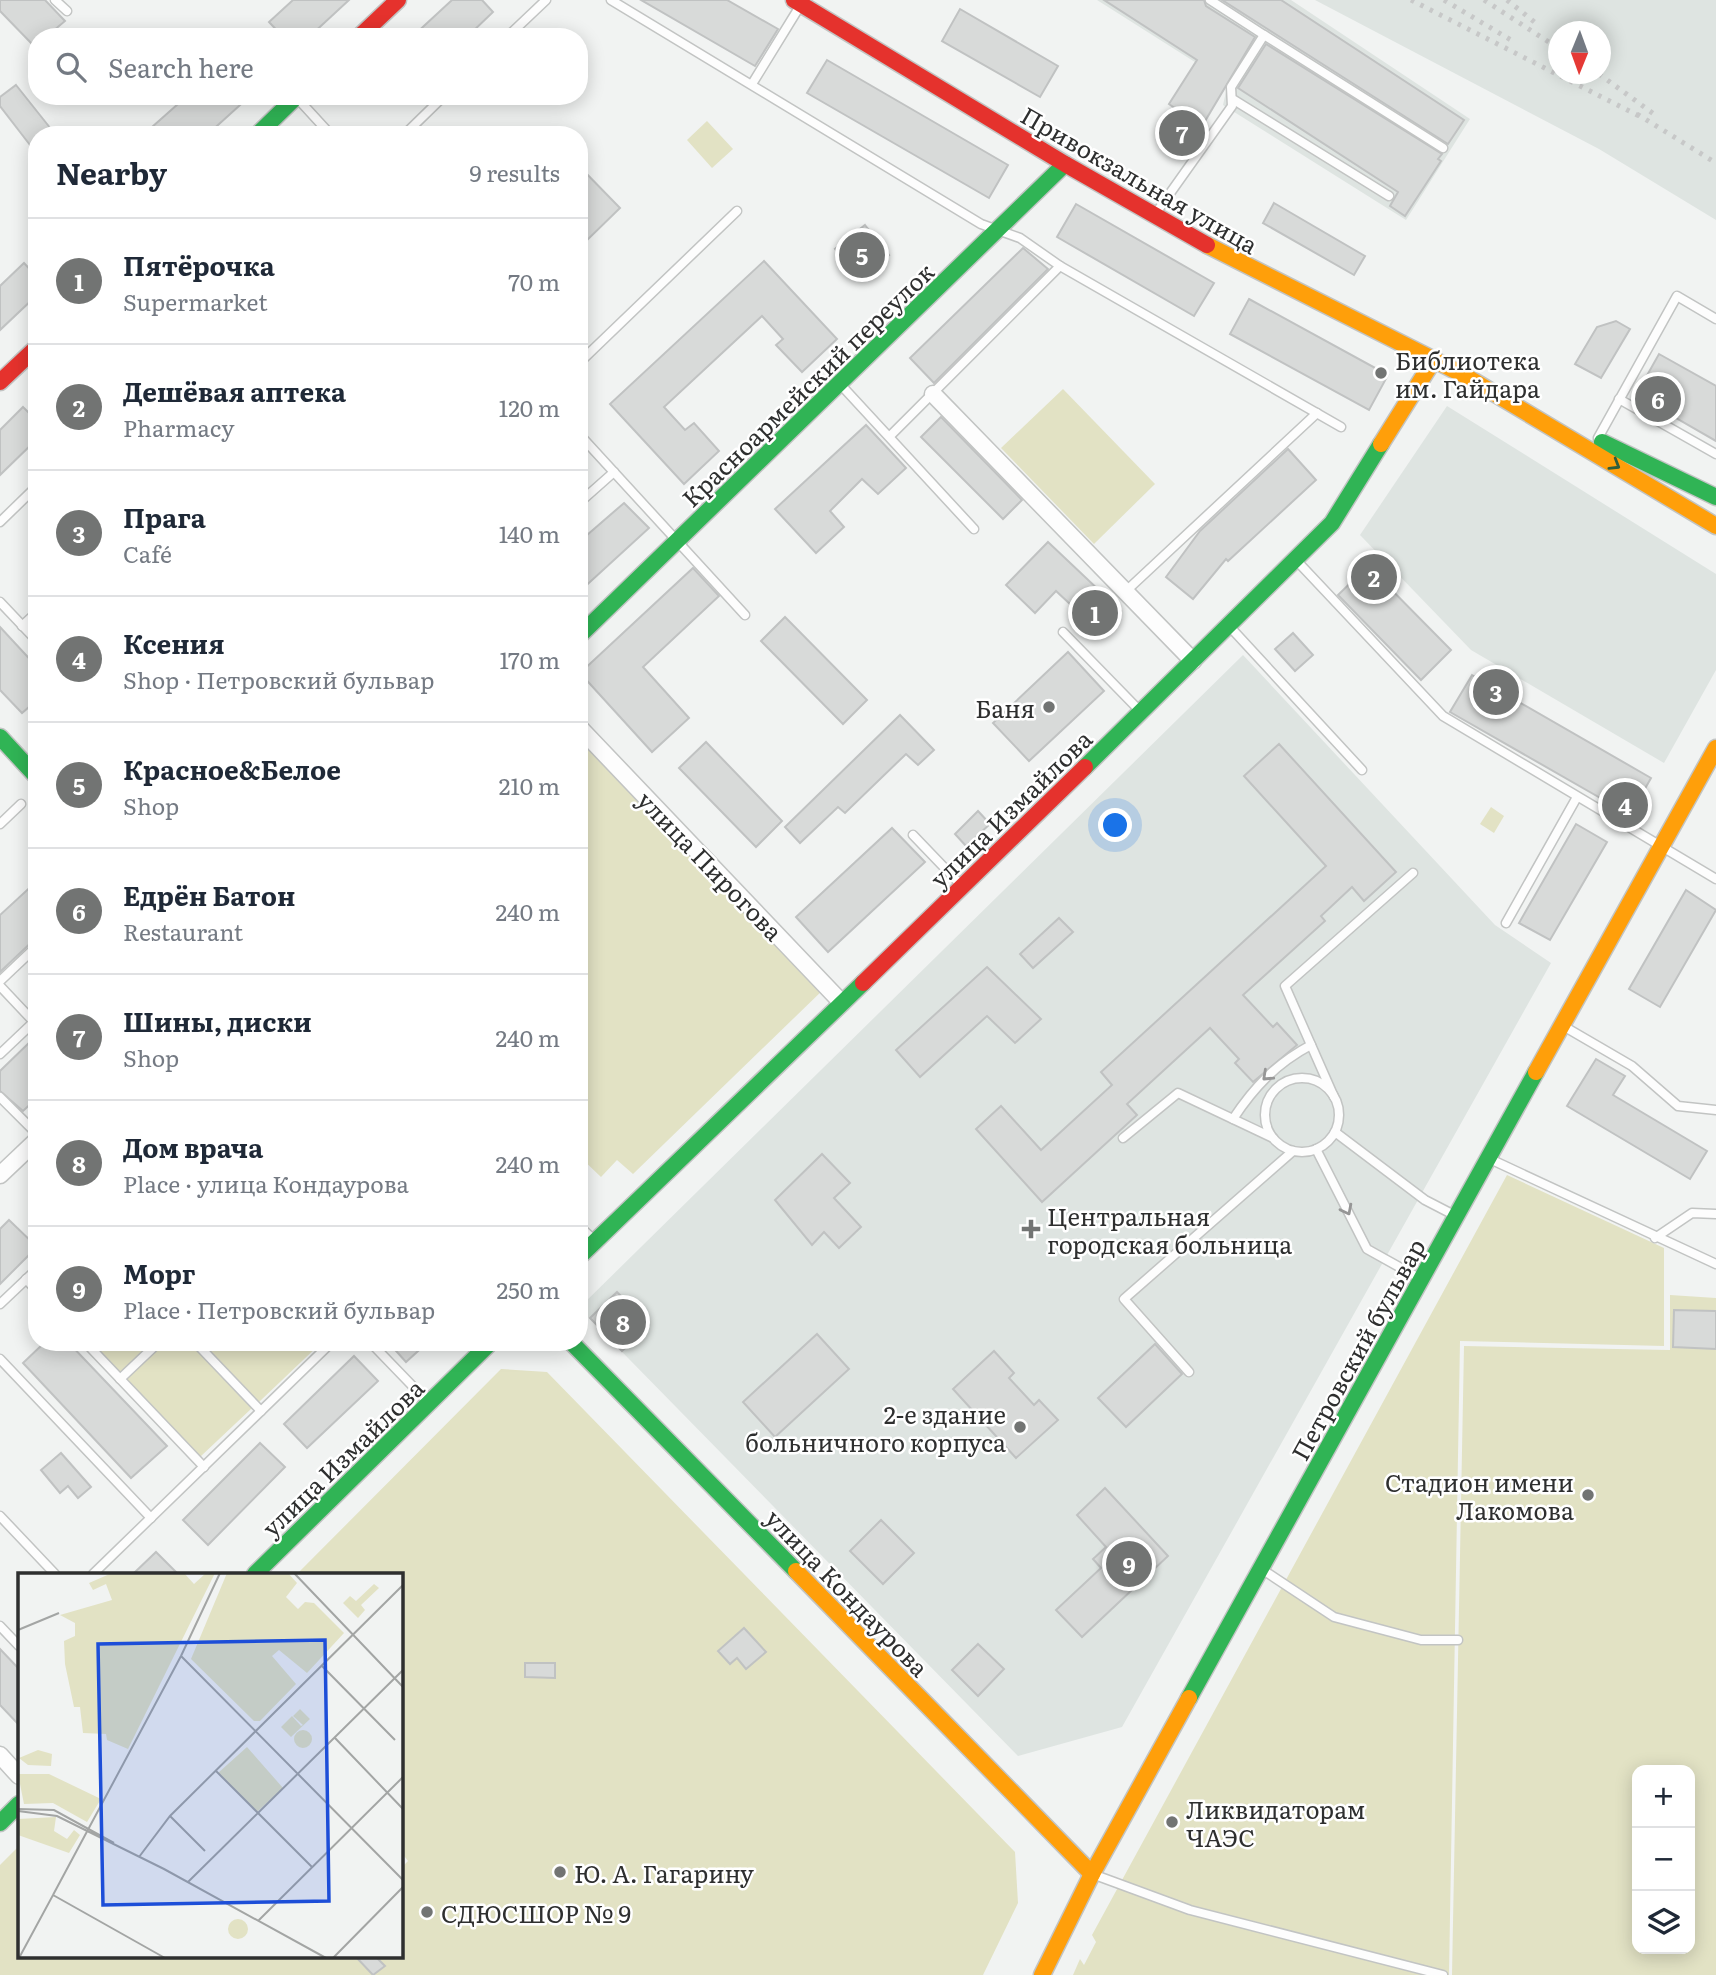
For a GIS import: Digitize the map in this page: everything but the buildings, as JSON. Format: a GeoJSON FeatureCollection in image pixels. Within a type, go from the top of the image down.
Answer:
{"type":"FeatureCollection","features":[{"type":"Feature","properties":{"kind":"street"},"geometry":{"type":"LineString","coordinates":[[368,28],[398,0]]}},
{"type":"Feature","properties":{"kind":"street","name":"Привокзальная улица"},"geometry":{"type":"LineString","coordinates":[[798,2],[1065,164],[1245,267],[1716,497]]}},
{"type":"Feature","properties":{"kind":"street"},"geometry":{"type":"LineString","coordinates":[[266,126],[289,105]]}},
{"type":"Feature","properties":{"kind":"street","name":"Красноармейский переулок"},"geometry":{"type":"LineString","coordinates":[[588,627],[1065,164]]}},
{"type":"Feature","properties":{"kind":"street"},"geometry":{"type":"LineString","coordinates":[[0,383],[28,361]]}},
{"type":"Feature","properties":{"kind":"street","name":"улица Измайлова"},"geometry":{"type":"LineString","coordinates":[[588,1248],[1142,712],[1332,523],[1433,361]]}},
{"type":"Feature","properties":{"kind":"street","name":"Привокзальная улица"},"geometry":{"type":"LineString","coordinates":[[1473,380],[1716,526]]}},
{"type":"Feature","properties":{"kind":"street"},"geometry":{"type":"LineString","coordinates":[[933,394],[1193,661]]}},
{"type":"Feature","properties":{"kind":"street","name":"улица Пирогова"},"geometry":{"type":"LineString","coordinates":[[588,736],[842,1003]]}},
{"type":"Feature","properties":{"kind":"street"},"geometry":{"type":"LineString","coordinates":[[0,737],[28,765]]}},
{"type":"Feature","properties":{"kind":"street","name":"Петровский бульвар"},"geometry":{"type":"LineString","coordinates":[[1041,1975],[1092,1874],[1260,1568],[1716,748]]}},
{"type":"Feature","properties":{"kind":"street"},"geometry":{"type":"LineString","coordinates":[[0,1175],[28,1149]]}},
{"type":"Feature","properties":{"kind":"street","name":"улица Измайлова"},"geometry":{"type":"LineString","coordinates":[[256,1573],[482,1351]]}},
{"type":"Feature","properties":{"kind":"street","name":"улица Кондаурова"},"geometry":{"type":"LineString","coordinates":[[580,1351],[1092,1874]]}},
{"type":"Feature","properties":{"kind":"street"},"geometry":{"type":"LineString","coordinates":[[0,1755],[18,1775]]}},
{"type":"Feature","properties":{"kind":"street"},"geometry":{"type":"LineString","coordinates":[[0,1823],[18,1805]]}},
{"type":"Feature","properties":{"kind":"lane"},"geometry":{"type":"LineString","coordinates":[[55,0],[67,11]]}},
{"type":"Feature","properties":{"kind":"lane"},"geometry":{"type":"LineString","coordinates":[[516,28],[546,0]]}},
{"type":"Feature","properties":{"kind":"lane"},"geometry":{"type":"LineString","coordinates":[[611,0],[998,231],[1020,238],[1060,266],[1341,427]]}},
{"type":"Feature","properties":{"kind":"lane"},"geometry":{"type":"LineString","coordinates":[[1210,0],[1443,148]]}},
{"type":"Feature","properties":{"kind":"lane"},"geometry":{"type":"LineString","coordinates":[[752,84],[798,2]]}},
{"type":"Feature","properties":{"kind":"lane"},"geometry":{"type":"LineString","coordinates":[[1264,36],[1231,87],[1234,100],[1389,196]]}},
{"type":"Feature","properties":{"kind":"lane"},"geometry":{"type":"LineString","coordinates":[[1154,215],[1234,100]]}},
{"type":"Feature","properties":{"kind":"lane"},"geometry":{"type":"LineString","coordinates":[[304,105],[323,126]]}},
{"type":"Feature","properties":{"kind":"lane"},"geometry":{"type":"LineString","coordinates":[[413,126],[435,105]]}},
{"type":"Feature","properties":{"kind":"lane"},"geometry":{"type":"LineString","coordinates":[[588,354],[737,211]]}},
{"type":"Feature","properties":{"kind":"lane"},"geometry":{"type":"LineString","coordinates":[[890,436],[1060,266]]}},
{"type":"Feature","properties":{"kind":"lane"},"geometry":{"type":"LineString","coordinates":[[1597,440],[1677,296],[1716,318]]}},
{"type":"Feature","properties":{"kind":"lane"},"geometry":{"type":"LineString","coordinates":[[841,384],[974,529]]}},
{"type":"Feature","properties":{"kind":"lane"},"geometry":{"type":"LineString","coordinates":[[1619,399],[1716,454]]}},
{"type":"Feature","properties":{"kind":"lane"},"geometry":{"type":"LineString","coordinates":[[1125,592],[1317,413]]}},
{"type":"Feature","properties":{"kind":"lane"},"geometry":{"type":"LineString","coordinates":[[588,444],[745,615]]}},
{"type":"Feature","properties":{"kind":"lane"},"geometry":{"type":"LineString","coordinates":[[588,495],[614,472]]}},
{"type":"Feature","properties":{"kind":"lane"},"geometry":{"type":"LineString","coordinates":[[0,523],[28,495]]}},
{"type":"Feature","properties":{"kind":"lane"},"geometry":{"type":"LineString","coordinates":[[1295,559],[1443,716],[1716,879]]}},
{"type":"Feature","properties":{"kind":"lane"},"geometry":{"type":"LineString","coordinates":[[0,602],[28,632]]}},
{"type":"Feature","properties":{"kind":"lane"},"geometry":{"type":"LineString","coordinates":[[22,626],[28,620]]}},
{"type":"Feature","properties":{"kind":"lane"},"geometry":{"type":"LineString","coordinates":[[1229,626],[1362,770]]}},
{"type":"Feature","properties":{"kind":"lane"},"geometry":{"type":"LineString","coordinates":[[1063,632],[1142,712]]}},
{"type":"Feature","properties":{"kind":"lane"},"geometry":{"type":"LineString","coordinates":[[1506,923],[1577,797]]}},
{"type":"Feature","properties":{"kind":"lane"},"geometry":{"type":"LineString","coordinates":[[0,824],[22,804]]}},
{"type":"Feature","properties":{"kind":"lane"},"geometry":{"type":"LineString","coordinates":[[914,835],[962,886]]}},
{"type":"Feature","properties":{"kind":"lane"},"geometry":{"type":"LineString","coordinates":[[1189,1372],[1124,1299],[1293,1151],[1316,1149],[1335,1132],[1339,1109],[1285,986],[1413,873]]}},
{"type":"Feature","properties":{"kind":"lane"},"geometry":{"type":"LineString","coordinates":[[28,955],[0,984],[28,1013]]}},
{"type":"Feature","properties":{"kind":"lane"},"geometry":{"type":"LineString","coordinates":[[1563,1026],[1632,1066],[1678,1106],[1716,1110]]}},
{"type":"Feature","properties":{"kind":"lane"},"geometry":{"type":"LineString","coordinates":[[0,1054],[28,1027]]}},
{"type":"Feature","properties":{"kind":"lane"},"geometry":{"type":"LineString","coordinates":[[1233,1119],[1252,1090],[1293,1055],[1311,1045]]}},
{"type":"Feature","properties":{"kind":"lane"},"geometry":{"type":"LineString","coordinates":[[1273,1138],[1267,1127],[1267,1103],[1282,1084],[1305,1079],[1317,1081],[1334,1097]]}},
{"type":"Feature","properties":{"kind":"lane"},"geometry":{"type":"LineString","coordinates":[[1123,1138],[1178,1093],[1273,1138],[1293,1151]]}},
{"type":"Feature","properties":{"kind":"lane"},"geometry":{"type":"LineString","coordinates":[[0,1097],[28,1125]]}},
{"type":"Feature","properties":{"kind":"lane"},"geometry":{"type":"LineString","coordinates":[[1335,1132],[1425,1199],[1457,1217]]}},
{"type":"Feature","properties":{"kind":"lane"},"geometry":{"type":"LineString","coordinates":[[1316,1149],[1367,1249],[1422,1279]]}},
{"type":"Feature","properties":{"kind":"lane"},"geometry":{"type":"LineString","coordinates":[[1489,1159],[1716,1264]]}},
{"type":"Feature","properties":{"kind":"lane"},"geometry":{"type":"LineString","coordinates":[[1655,1238],[1692,1213],[1716,1214]]}},
{"type":"Feature","properties":{"kind":"lane"},"geometry":{"type":"LineString","coordinates":[[588,1234],[595,1241]]}},
{"type":"Feature","properties":{"kind":"lane"},"geometry":{"type":"LineString","coordinates":[[0,1304],[26,1279]]}},
{"type":"Feature","properties":{"kind":"lane"},"geometry":{"type":"LineString","coordinates":[[94,1351],[204,1467]]}},
{"type":"Feature","properties":{"kind":"lane"},"geometry":{"type":"LineString","coordinates":[[120,1379],[150,1351]]}},
{"type":"Feature","properties":{"kind":"lane"},"geometry":{"type":"LineString","coordinates":[[204,1351],[261,1411]]}},
{"type":"Feature","properties":{"kind":"lane"},"geometry":{"type":"LineString","coordinates":[[94,1573],[323,1351]]}},
{"type":"Feature","properties":{"kind":"lane"},"geometry":{"type":"LineString","coordinates":[[379,1351],[429,1404]]}},
{"type":"Feature","properties":{"kind":"lane"},"geometry":{"type":"LineString","coordinates":[[0,1359],[151,1518]]}},
{"type":"Feature","properties":{"kind":"lane"},"geometry":{"type":"LineString","coordinates":[[0,1516],[54,1573]]}},
{"type":"Feature","properties":{"kind":"lane"},"geometry":{"type":"LineString","coordinates":[[1260,1568],[1334,1617],[1421,1640],[1458,1640]]}},
{"type":"Feature","properties":{"kind":"lane"},"geometry":{"type":"LineString","coordinates":[[0,1626],[18,1645]]}},
{"type":"Feature","properties":{"kind":"lane"},"geometry":{"type":"LineString","coordinates":[[1092,1874],[1190,1910],[1443,1975]]}},
{"type":"Feature","properties":{"kind":"shaded area"},"geometry":{"type":"Polygon","coordinates":[[[1097,0],[1291,0],[1470,119],[1406,220],[1223,105],[1228,83],[1097,0]]]}},
{"type":"Feature","properties":{"kind":"shaded area"},"geometry":{"type":"Polygon","coordinates":[[[1315,0],[1716,0],[1716,220],[1599,149],[1315,0]]]}},
{"type":"Feature","properties":{"kind":"shaded area"},"geometry":{"type":"Polygon","coordinates":[[[1447,406],[1716,574],[1716,670],[1664,763],[1471,650],[1360,535],[1447,406]]]}},
{"type":"Feature","properties":{"kind":"shaded area","name":"Центральная городская больница"},"geometry":{"type":"Polygon","coordinates":[[[1243,655],[1495,925],[1551,963],[1122,1727],[1018,1756],[588,1317],[588,1299],[1243,655]]]}},
{"type":"Feature","properties":{"kind":"green space"},"geometry":{"type":"Polygon","coordinates":[[[707,121],[733,149],[712,168],[687,140],[707,121]]]}},
{"type":"Feature","properties":{"kind":"green space"},"geometry":{"type":"Polygon","coordinates":[[[1063,389],[1155,484],[1094,544],[1001,448],[1063,389]]]}},
{"type":"Feature","properties":{"kind":"green space"},"geometry":{"type":"Polygon","coordinates":[[[588,737],[826,987],[633,1174],[617,1160],[601,1177],[588,1165],[588,737]]]}},
{"type":"Feature","properties":{"kind":"green space"},"geometry":{"type":"Polygon","coordinates":[[[1491,807],[1504,816],[1494,833],[1480,824],[1491,807]]]}},
{"type":"Feature","properties":{"kind":"green space"},"geometry":{"type":"Polygon","coordinates":[[[1507,1175],[1664,1248],[1664,1346],[1460,1341],[1449,1975],[1073,1975],[1080,1959],[1084,1965],[1096,1942],[1092,1935],[1507,1175]]]}},
{"type":"Feature","properties":{"kind":"green space","name":"Стадион имени Лакомова"},"geometry":{"type":"Polygon","coordinates":[[[1670,1295],[1716,1298],[1716,1975],[1452,1975],[1464,1346],[1670,1350],[1670,1295]]]}},
{"type":"Feature","properties":{"kind":"green space"},"geometry":{"type":"Polygon","coordinates":[[[100,1351],[143,1351],[120,1373],[100,1351]]]}},
{"type":"Feature","properties":{"kind":"green space"},"geometry":{"type":"Polygon","coordinates":[[[157,1351],[198,1351],[252,1408],[200,1457],[127,1379],[157,1351]]]}},
{"type":"Feature","properties":{"kind":"green space"},"geometry":{"type":"Polygon","coordinates":[[[210,1351],[313,1351],[259,1402],[210,1351]]]}},
{"type":"Feature","properties":{"kind":"green space"},"geometry":{"type":"Polygon","coordinates":[[[501,1369],[547,1372],[1015,1852],[1018,1903],[983,1975],[0,1975],[0,1865],[18,1847],[18,1958],[402,1958],[402,1867],[408,1861],[402,1853],[402,1573],[298,1573],[501,1369]]]}},
{"type":"Feature","properties":{"kind":"railway"},"geometry":{"type":"LineString","coordinates":[[1411,0],[1643,118]]}},
{"type":"Feature","properties":{"kind":"railway"},"geometry":{"type":"LineString","coordinates":[[1444,0],[1516,43]]}},
{"type":"Feature","properties":{"kind":"railway"},"geometry":{"type":"LineString","coordinates":[[1484,0],[1548,42]]}},
{"type":"Feature","properties":{"kind":"railway"},"geometry":{"type":"LineString","coordinates":[[1507,0],[1537,24]]}},
{"type":"Feature","properties":{"kind":"railway"},"geometry":{"type":"LineString","coordinates":[[1611,83],[1658,117]]}},
{"type":"Feature","properties":{"kind":"railway"},"geometry":{"type":"LineString","coordinates":[[1637,114],[1716,163]]}},
{"type":"Feature","properties":{"kind":"traffic: fast"},"geometry":{"type":"LineString","coordinates":[[266,126],[288,105]]}},
{"type":"Feature","properties":{"kind":"traffic: fast"},"geometry":{"type":"LineString","coordinates":[[588,627],[1065,164]]}},
{"type":"Feature","properties":{"kind":"traffic: fast"},"geometry":{"type":"LineString","coordinates":[[1602,442],[1716,497]]}},
{"type":"Feature","properties":{"kind":"traffic: fast"},"geometry":{"type":"LineString","coordinates":[[1085,767],[1332,523],[1381,444]]}},
{"type":"Feature","properties":{"kind":"traffic: fast"},"geometry":{"type":"LineString","coordinates":[[0,737],[28,767]]}},
{"type":"Feature","properties":{"kind":"traffic: fast"},"geometry":{"type":"LineString","coordinates":[[588,1248],[863,983]]}},
{"type":"Feature","properties":{"kind":"traffic: fast"},"geometry":{"type":"LineString","coordinates":[[1189,1698],[1536,1072]]}},
{"type":"Feature","properties":{"kind":"traffic: fast"},"geometry":{"type":"LineString","coordinates":[[256,1573],[482,1351]]}},
{"type":"Feature","properties":{"kind":"traffic: fast"},"geometry":{"type":"LineString","coordinates":[[580,1351],[796,1571]]}},
{"type":"Feature","properties":{"kind":"traffic: fast"},"geometry":{"type":"LineString","coordinates":[[0,1823],[18,1805]]}},
{"type":"Feature","properties":{"kind":"traffic: slow"},"geometry":{"type":"LineString","coordinates":[[1207,245],[1462,374],[1716,526]]}},
{"type":"Feature","properties":{"kind":"traffic: slow"},"geometry":{"type":"LineString","coordinates":[[1381,444],[1433,361]]}},
{"type":"Feature","properties":{"kind":"traffic: slow"},"geometry":{"type":"LineString","coordinates":[[1536,1072],[1716,748]]}},
{"type":"Feature","properties":{"kind":"traffic: slow"},"geometry":{"type":"LineString","coordinates":[[796,1571],[1092,1874]]}},
{"type":"Feature","properties":{"kind":"traffic: slow"},"geometry":{"type":"LineString","coordinates":[[1042,1975],[1092,1874],[1189,1698]]}},
{"type":"Feature","properties":{"kind":"traffic: jam"},"geometry":{"type":"LineString","coordinates":[[368,28],[398,0]]}},
{"type":"Feature","properties":{"kind":"traffic: jam"},"geometry":{"type":"LineString","coordinates":[[794,0],[1065,164],[1207,245]]}},
{"type":"Feature","properties":{"kind":"traffic: jam"},"geometry":{"type":"LineString","coordinates":[[0,382],[28,356]]}},
{"type":"Feature","properties":{"kind":"traffic: jam"},"geometry":{"type":"LineString","coordinates":[[863,983],[1085,767]]}},
{"type":"Feature","properties":{"kind":"place","name":"Шины, диски"},"geometry":{"type":"Point","coordinates":[1182,133]}},
{"type":"Feature","properties":{"kind":"place","name":"Красное&Белое"},"geometry":{"type":"Point","coordinates":[862,255]}},
{"type":"Feature","properties":{"kind":"place","name":"Библиотека им. Гайдара"},"geometry":{"type":"Point","coordinates":[1381,373]}},
{"type":"Feature","properties":{"kind":"place","name":"Едрён Батон"},"geometry":{"type":"Point","coordinates":[1658,399]}},
{"type":"Feature","properties":{"kind":"place","name":"Дешёвая аптека"},"geometry":{"type":"Point","coordinates":[1374,577]}},
{"type":"Feature","properties":{"kind":"place","name":"Пятёрочка"},"geometry":{"type":"Point","coordinates":[1095,613]}},
{"type":"Feature","properties":{"kind":"place","name":"Прага"},"geometry":{"type":"Point","coordinates":[1496,692]}},
{"type":"Feature","properties":{"kind":"place","name":"Баня"},"geometry":{"type":"Point","coordinates":[1049,707]}},
{"type":"Feature","properties":{"kind":"place","name":"Ксения"},"geometry":{"type":"Point","coordinates":[1625,805]}},
{"type":"Feature","properties":{"kind":"place","name":"Центральная городская больница"},"geometry":{"type":"Point","coordinates":[1031,1229]}},
{"type":"Feature","properties":{"kind":"place","name":"Дом врача"},"geometry":{"type":"Point","coordinates":[623,1322]}},
{"type":"Feature","properties":{"kind":"place","name":"2-е здание больничного корпуса"},"geometry":{"type":"Point","coordinates":[1020,1427]}},
{"type":"Feature","properties":{"kind":"place","name":"Стадион имени Лакомова"},"geometry":{"type":"Point","coordinates":[1588,1495]}},
{"type":"Feature","properties":{"kind":"place","name":"Морг"},"geometry":{"type":"Point","coordinates":[1129,1564]}},
{"type":"Feature","properties":{"kind":"place","name":"Ликвидаторам ЧАЭС"},"geometry":{"type":"Point","coordinates":[1172,1822]}},
{"type":"Feature","properties":{"kind":"place","name":"Ю. А. Гагарину"},"geometry":{"type":"Point","coordinates":[560,1872]}},
{"type":"Feature","properties":{"kind":"place","name":"СДЮСШОР № 9"},"geometry":{"type":"Point","coordinates":[427,1912]}}]}
